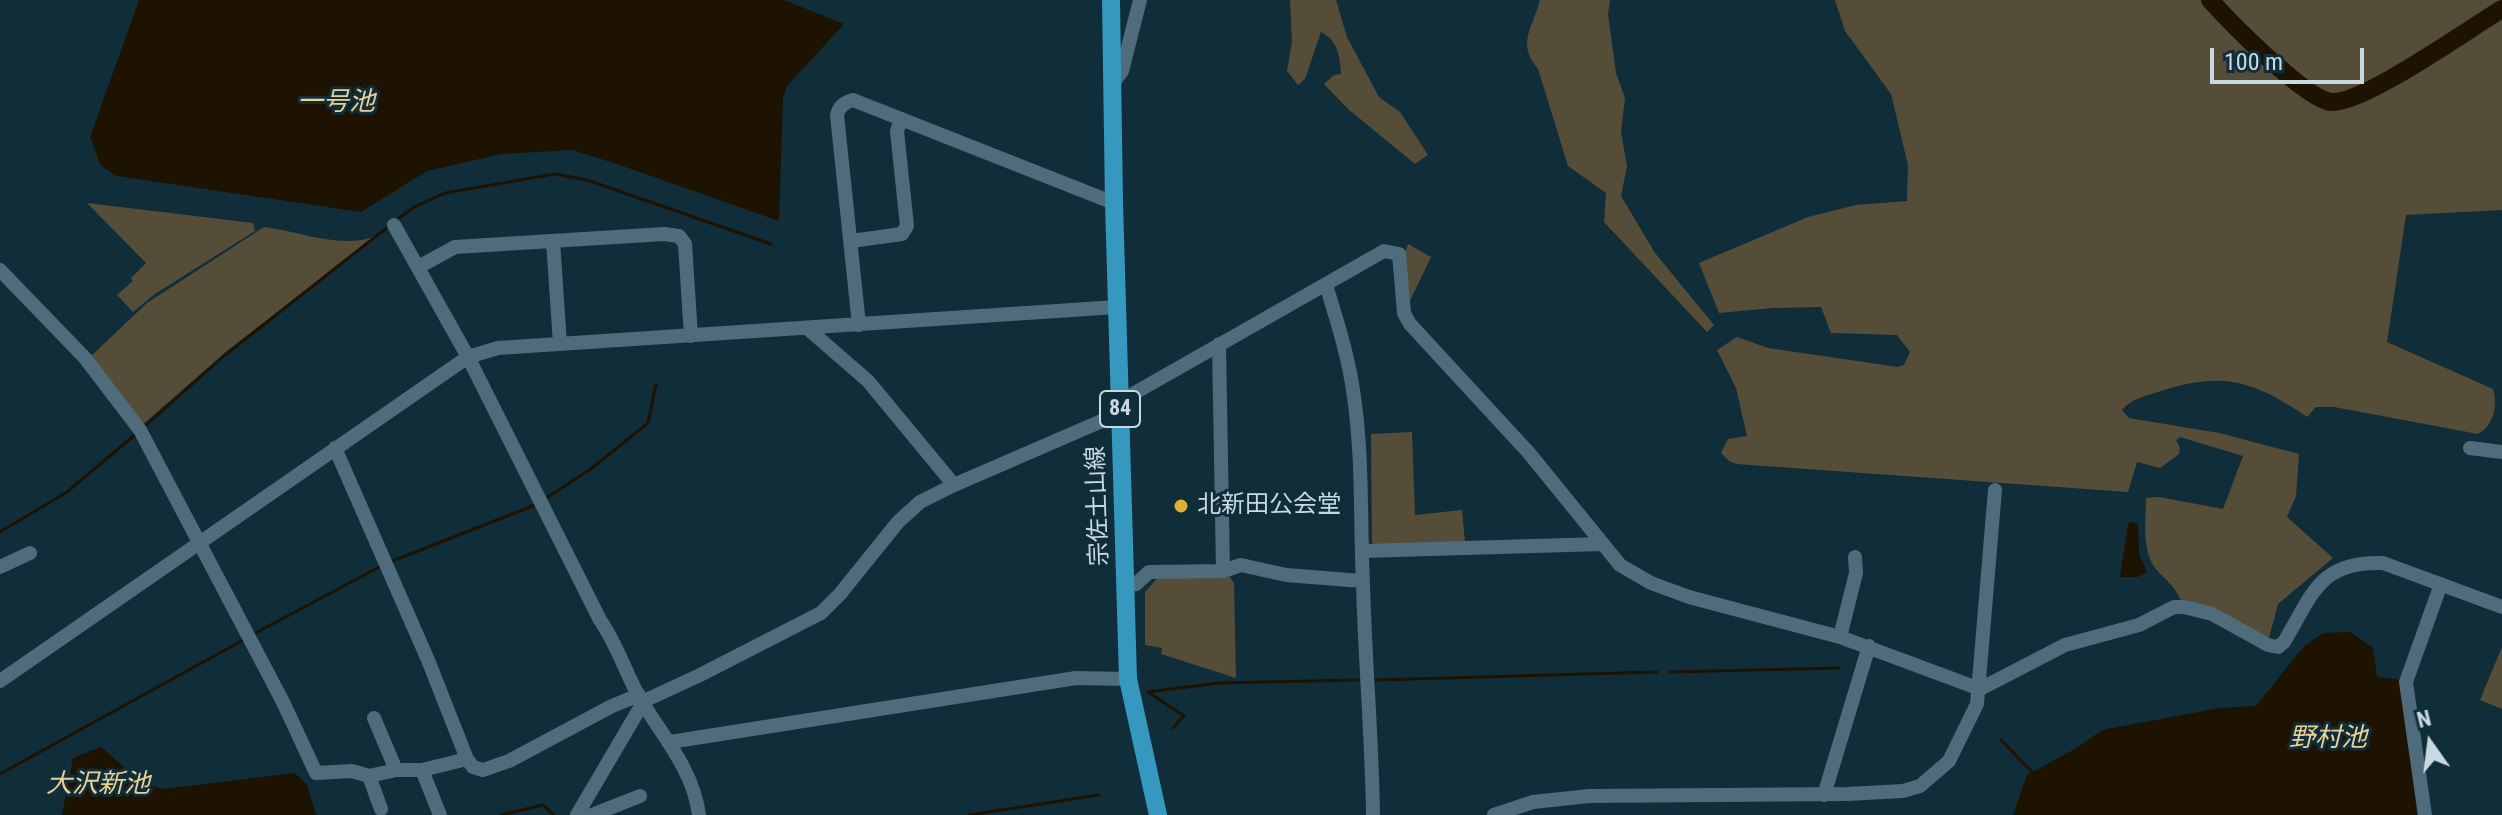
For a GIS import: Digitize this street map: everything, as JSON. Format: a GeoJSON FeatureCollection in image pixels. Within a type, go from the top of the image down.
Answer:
{"type":"FeatureCollection","features":[{"type":"Feature","properties":{"kind":"main road","name":"宗佐土山線"},"geometry":{"type":"LineString","coordinates":[[1111,0],[1128,679],[1158,815]]}},
{"type":"Feature","properties":{"kind":"street"},"geometry":{"type":"LineString","coordinates":[[1113,83],[1122,71],[1140,0]]}},
{"type":"Feature","properties":{"kind":"street"},"geometry":{"type":"LineString","coordinates":[[859,325],[838,111],[847,102],[853,100],[1114,203]]}},
{"type":"Feature","properties":{"kind":"street"},"geometry":{"type":"LineString","coordinates":[[851,241],[902,234],[907,226],[897,131],[901,119]]}},
{"type":"Feature","properties":{"kind":"street"},"geometry":{"type":"LineString","coordinates":[[394,225],[468,357],[641,698],[670,742],[690,781],[699,815]]}},
{"type":"Feature","properties":{"kind":"street"},"geometry":{"type":"LineString","coordinates":[[422,265],[455,247],[664,234],[679,236],[685,244],[691,336]]}},
{"type":"Feature","properties":{"kind":"street"},"geometry":{"type":"LineString","coordinates":[[553,241],[560,344]]}},
{"type":"Feature","properties":{"kind":"street"},"geometry":{"type":"LineString","coordinates":[[335,448],[428,660],[467,759],[473,767],[483,770],[509,761],[612,706],[700,675],[821,613],[920,502],[1104,420],[1131,395],[1384,251],[1399,254],[1404,313],[1410,324],[1529,453],[1620,565],[1651,583],[1689,597],[1869,646],[1980,689],[2065,645],[2139,625],[2174,607],[2212,614],[2268,645],[2278,647],[2320,581],[2335,571],[2366,563],[2383,563],[2502,607]]}},
{"type":"Feature","properties":{"kind":"street"},"geometry":{"type":"LineString","coordinates":[[0,270],[85,358],[140,430],[277,689],[316,773],[352,771],[369,776],[396,770],[422,770],[467,759]]}},
{"type":"Feature","properties":{"kind":"street"},"geometry":{"type":"LineString","coordinates":[[1326,285],[1341,334],[1354,395],[1360,450],[1362,581],[1372,736],[1373,815]]}},
{"type":"Feature","properties":{"kind":"street"},"geometry":{"type":"LineString","coordinates":[[0,681],[468,357],[498,348],[1117,307]]}},
{"type":"Feature","properties":{"kind":"street"},"geometry":{"type":"LineString","coordinates":[[807,328],[868,381],[954,485]]}},
{"type":"Feature","properties":{"kind":"street"},"geometry":{"type":"LineString","coordinates":[[1219,344],[1223,571]]}},
{"type":"Feature","properties":{"kind":"street"},"geometry":{"type":"LineString","coordinates":[[2470,448],[2502,452]]}},
{"type":"Feature","properties":{"kind":"street"},"geometry":{"type":"LineString","coordinates":[[1494,815],[1533,802],[1589,796],[1824,795],[1903,791],[1920,786],[1949,761],[1977,704],[1995,490]]}},
{"type":"Feature","properties":{"kind":"street"},"geometry":{"type":"LineString","coordinates":[[1363,551],[1602,544]]}},
{"type":"Feature","properties":{"kind":"street"},"geometry":{"type":"LineString","coordinates":[[0,567],[30,553]]}},
{"type":"Feature","properties":{"kind":"street"},"geometry":{"type":"LineString","coordinates":[[1840,637],[1856,573],[1855,557]]}},
{"type":"Feature","properties":{"kind":"street"},"geometry":{"type":"LineString","coordinates":[[1125,586],[1136,584],[1149,572],[1223,571],[1241,565],[1286,575],[1362,581]]}},
{"type":"Feature","properties":{"kind":"street"},"geometry":{"type":"LineString","coordinates":[[2425,815],[2406,682],[2441,584]]}},
{"type":"Feature","properties":{"kind":"street"},"geometry":{"type":"LineString","coordinates":[[1824,795],[1869,646]]}},
{"type":"Feature","properties":{"kind":"street"},"geometry":{"type":"LineString","coordinates":[[670,742],[1076,678],[1128,679]]}},
{"type":"Feature","properties":{"kind":"street"},"geometry":{"type":"LineString","coordinates":[[577,815],[641,698]]}},
{"type":"Feature","properties":{"kind":"street"},"geometry":{"type":"LineString","coordinates":[[374,718],[396,770]]}},
{"type":"Feature","properties":{"kind":"street"},"geometry":{"type":"LineString","coordinates":[[422,770],[440,815]]}},
{"type":"Feature","properties":{"kind":"street"},"geometry":{"type":"LineString","coordinates":[[369,776],[381,809]]}},
{"type":"Feature","properties":{"kind":"street"},"geometry":{"type":"LineString","coordinates":[[592,815],[640,796]]}},
{"type":"Feature","properties":{"kind":"shaded area"},"geometry":{"type":"Polygon","coordinates":[[[1290,0],[1336,0],[1347,37],[1379,97],[1400,112],[1428,155],[1415,164],[1348,109],[1324,84],[1334,75],[1341,74],[1337,50],[1321,32],[1305,79],[1298,85],[1287,71],[1292,42],[1290,0]]]}},
{"type":"Feature","properties":{"kind":"shaded area"},"geometry":{"type":"Polygon","coordinates":[[[1540,0],[1610,0],[1608,14],[1616,73],[1625,98],[1621,132],[1627,166],[1621,196],[1655,253],[1714,325],[1707,332],[1604,222],[1606,193],[1568,166],[1538,69],[1528,51],[1528,35],[1540,0]]]}},
{"type":"Feature","properties":{"kind":"shaded area"},"geometry":{"type":"Polygon","coordinates":[[[1835,0],[2502,0],[2502,210],[2406,215],[2387,342],[2493,389],[2495,408],[2488,425],[2478,434],[2334,407],[2316,407],[2307,417],[2271,395],[2237,383],[2220,381],[2183,385],[2140,398],[2126,406],[2122,410],[2129,418],[2219,433],[2299,454],[2296,496],[2287,517],[2333,558],[2278,604],[2269,638],[2211,608],[2180,599],[2151,561],[2146,544],[2146,498],[2159,497],[2223,509],[2243,456],[2180,437],[2176,440],[2179,454],[2160,468],[2137,462],[2128,492],[1729,461],[1721,453],[1728,439],[1747,436],[1736,388],[1717,350],[1737,337],[1768,348],[1898,367],[1904,365],[1910,352],[1897,335],[1831,333],[1821,307],[1719,313],[1699,263],[1808,217],[1856,205],[1907,201],[1908,165],[1891,94],[1845,31],[1835,0]]]}},
{"type":"Feature","properties":{"kind":"shaded area"},"geometry":{"type":"Polygon","coordinates":[[[87,203],[253,223],[255,231],[155,294],[133,312],[117,295],[133,281],[131,278],[146,263],[87,203]]]}},
{"type":"Feature","properties":{"kind":"shaded area"},"geometry":{"type":"Polygon","coordinates":[[[264,227],[335,240],[363,240],[376,236],[228,350],[142,425],[91,356],[147,303],[264,227]]]}},
{"type":"Feature","properties":{"kind":"shaded area"},"geometry":{"type":"Polygon","coordinates":[[[1408,244],[1431,257],[1407,307],[1403,257],[1408,244]]]}},
{"type":"Feature","properties":{"kind":"shaded area"},"geometry":{"type":"Polygon","coordinates":[[[1412,432],[1415,515],[1462,510],[1465,542],[1375,545],[1372,542],[1371,434],[1412,432]]]}},
{"type":"Feature","properties":{"kind":"shaded area"},"geometry":{"type":"Polygon","coordinates":[[[1229,576],[1234,583],[1236,678],[1161,654],[1162,648],[1145,645],[1145,592],[1158,577],[1229,576]]]}},
{"type":"Feature","properties":{"kind":"shaded area"},"geometry":{"type":"Polygon","coordinates":[[[2502,647],[2502,709],[2480,700],[2502,647]]]}},
{"type":"Feature","properties":{"kind":"water","name":"一号池"},"geometry":{"type":"Polygon","coordinates":[[[139,0],[784,0],[844,24],[788,85],[783,97],[779,221],[572,150],[501,154],[427,171],[361,212],[117,176],[101,166],[90,137],[139,0]]]}},
{"type":"Feature","properties":{"kind":"water"},"geometry":{"type":"Polygon","coordinates":[[[2128,524],[2138,524],[2139,554],[2147,572],[2138,577],[2120,577],[2128,524]]]}},
{"type":"Feature","properties":{"kind":"water","name":"野村池"},"geometry":{"type":"Polygon","coordinates":[[[2350,632],[2373,648],[2377,677],[2402,680],[2417,815],[2013,815],[2027,775],[2075,749],[2102,730],[2220,708],[2256,706],[2304,646],[2323,633],[2350,632]]]}},
{"type":"Feature","properties":{"kind":"water","name":"大沢新池"},"geometry":{"type":"Polygon","coordinates":[[[101,747],[124,767],[126,779],[164,789],[295,773],[307,785],[316,815],[62,815],[73,758],[101,747]]]}},
{"type":"Feature","properties":{"kind":"waterway"},"geometry":{"type":"LineString","coordinates":[[2210,0],[2286,74],[2319,98],[2331,102],[2346,100],[2390,79],[2502,9]]}},
{"type":"Feature","properties":{"kind":"waterway"},"geometry":{"type":"LineString","coordinates":[[395,221],[414,207],[445,193],[555,174],[587,180],[771,244]]}},
{"type":"Feature","properties":{"kind":"waterway"},"geometry":{"type":"LineString","coordinates":[[145,426],[224,356],[389,226]]}},
{"type":"Feature","properties":{"kind":"waterway"},"geometry":{"type":"LineString","coordinates":[[545,499],[592,468],[648,423],[656,384]]}},
{"type":"Feature","properties":{"kind":"waterway"},"geometry":{"type":"LineString","coordinates":[[0,532],[67,492],[136,434]]}},
{"type":"Feature","properties":{"kind":"waterway"},"geometry":{"type":"LineString","coordinates":[[390,562],[535,505]]}},
{"type":"Feature","properties":{"kind":"waterway"},"geometry":{"type":"LineString","coordinates":[[252,635],[383,565]]}},
{"type":"Feature","properties":{"kind":"waterway"},"geometry":{"type":"LineString","coordinates":[[0,774],[245,639]]}},
{"type":"Feature","properties":{"kind":"waterway"},"geometry":{"type":"LineString","coordinates":[[1670,672],[1839,668]]}},
{"type":"Feature","properties":{"kind":"waterway"},"geometry":{"type":"LineString","coordinates":[[1375,680],[1657,672]]}},
{"type":"Feature","properties":{"kind":"waterway"},"geometry":{"type":"LineString","coordinates":[[1173,728],[1184,716],[1148,692],[1218,683],[1358,680]]}},
{"type":"Feature","properties":{"kind":"waterway"},"geometry":{"type":"LineString","coordinates":[[2001,740],[2035,775]]}},
{"type":"Feature","properties":{"kind":"waterway"},"geometry":{"type":"LineString","coordinates":[[969,815],[1099,795]]}},
{"type":"Feature","properties":{"kind":"waterway"},"geometry":{"type":"LineString","coordinates":[[501,815],[543,805],[554,815]]}},
{"type":"Feature","properties":{"kind":"place","name":"北新田公会堂"},"geometry":{"type":"Point","coordinates":[1181,506]}}]}
